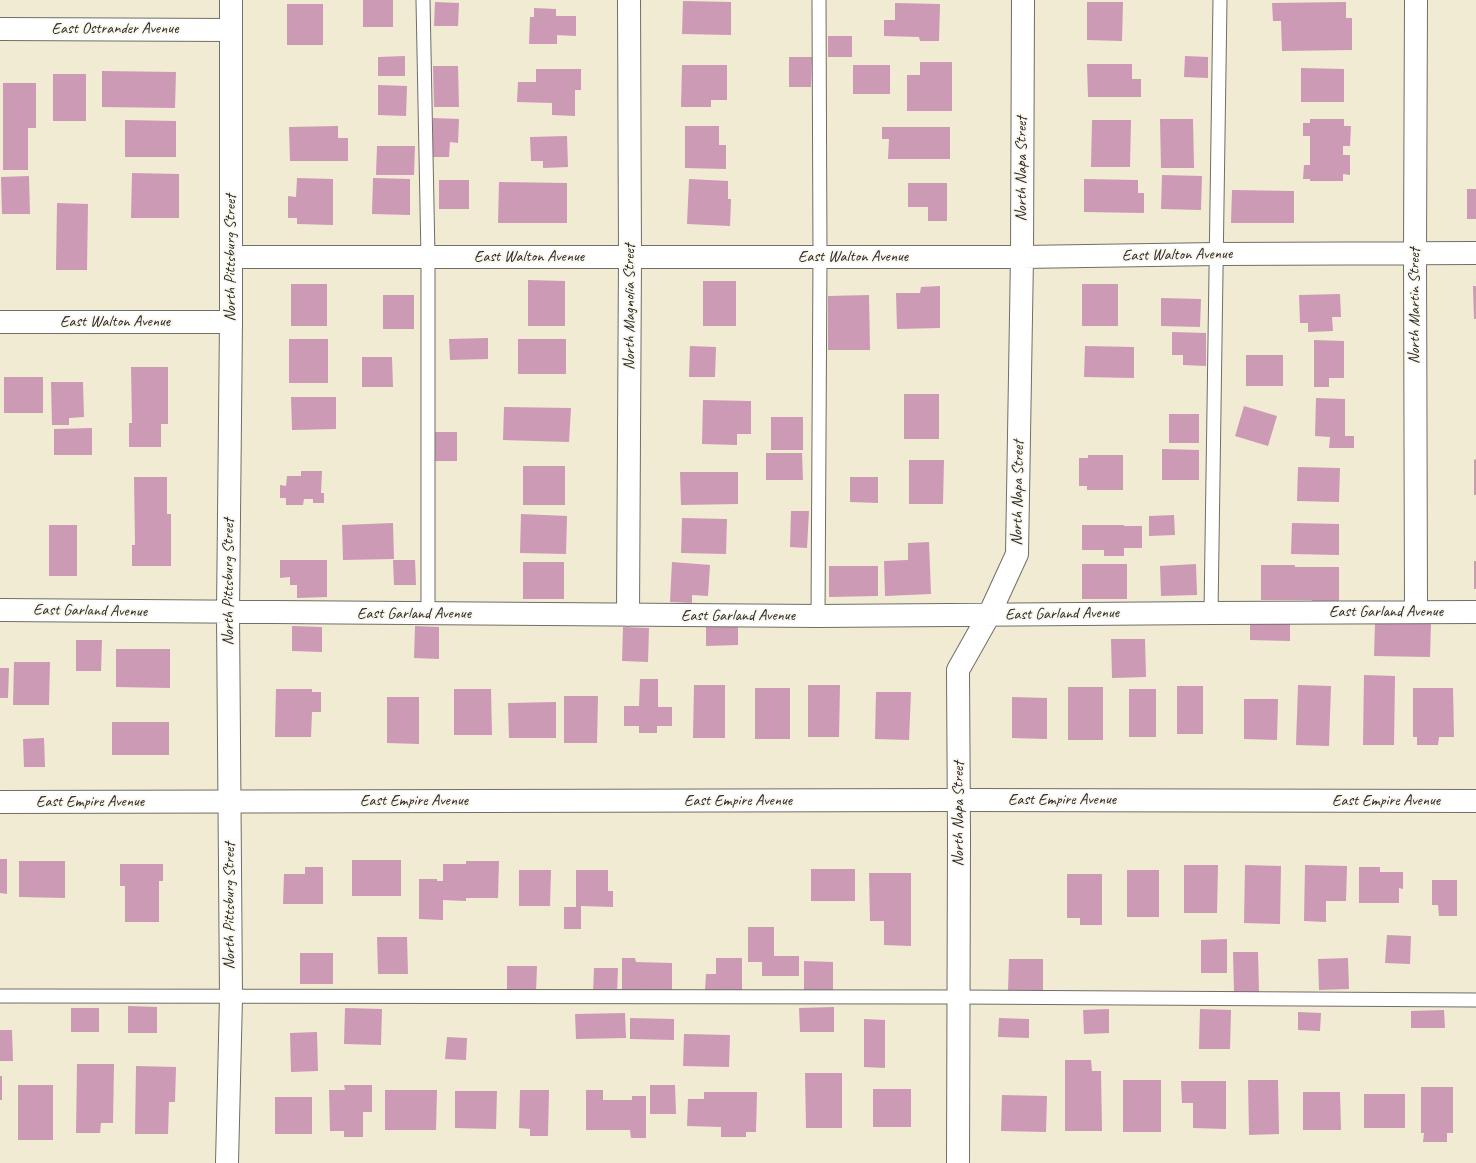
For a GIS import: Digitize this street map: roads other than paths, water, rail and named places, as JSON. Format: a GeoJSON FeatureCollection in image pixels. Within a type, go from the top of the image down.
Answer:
{"type":"FeatureCollection","features":[{"type":"Feature","properties":{"kind":"street","name":"North Pittsburg Street"},"geometry":{"type":"LineString","coordinates":[[227,1163],[231,997],[228,613],[231,322],[231,0]]}},
{"type":"Feature","properties":{"kind":"street","name":"North Magnolia Street"},"geometry":{"type":"LineString","coordinates":[[628,615],[630,257],[629,0]]}},
{"type":"Feature","properties":{"kind":"street","name":"North Napa Street"},"geometry":{"type":"LineString","coordinates":[[958,1163],[958,670],[989,615],[1017,554],[1022,257],[1023,0]]}},
{"type":"Feature","properties":{"kind":"street","name":"North Martin Street"},"geometry":{"type":"LineString","coordinates":[[1416,0],[1416,612]]}},
{"type":"Feature","properties":{"kind":"street","name":"East Ostrander Avenue"},"geometry":{"type":"LineString","coordinates":[[0,29],[231,30]]}},
{"type":"Feature","properties":{"kind":"street","name":"East Walton Avenue"},"geometry":{"type":"LineString","coordinates":[[231,257],[1022,257],[1217,254],[1476,253]]}},
{"type":"Feature","properties":{"kind":"street","name":"East Walton Avenue"},"geometry":{"type":"LineString","coordinates":[[0,322],[231,322]]}},
{"type":"Feature","properties":{"kind":"street","name":"East Garland Avenue"},"geometry":{"type":"LineString","coordinates":[[0,610],[228,613],[818,616],[1476,612]]}},
{"type":"Feature","properties":{"kind":"street","name":"East Empire Avenue"},"geometry":{"type":"LineString","coordinates":[[0,802],[959,800],[1476,801]]}},
{"type":"Feature","properties":{"kind":"lane"},"geometry":{"type":"LineString","coordinates":[[423,0],[428,257],[428,614]]}},
{"type":"Feature","properties":{"kind":"lane"},"geometry":{"type":"LineString","coordinates":[[818,616],[820,257],[819,0]]}},
{"type":"Feature","properties":{"kind":"lane"},"geometry":{"type":"LineString","coordinates":[[1211,613],[1220,0]]}},
{"type":"Feature","properties":{"kind":"lane"},"geometry":{"type":"LineString","coordinates":[[0,996],[1476,1000]]}}]}
